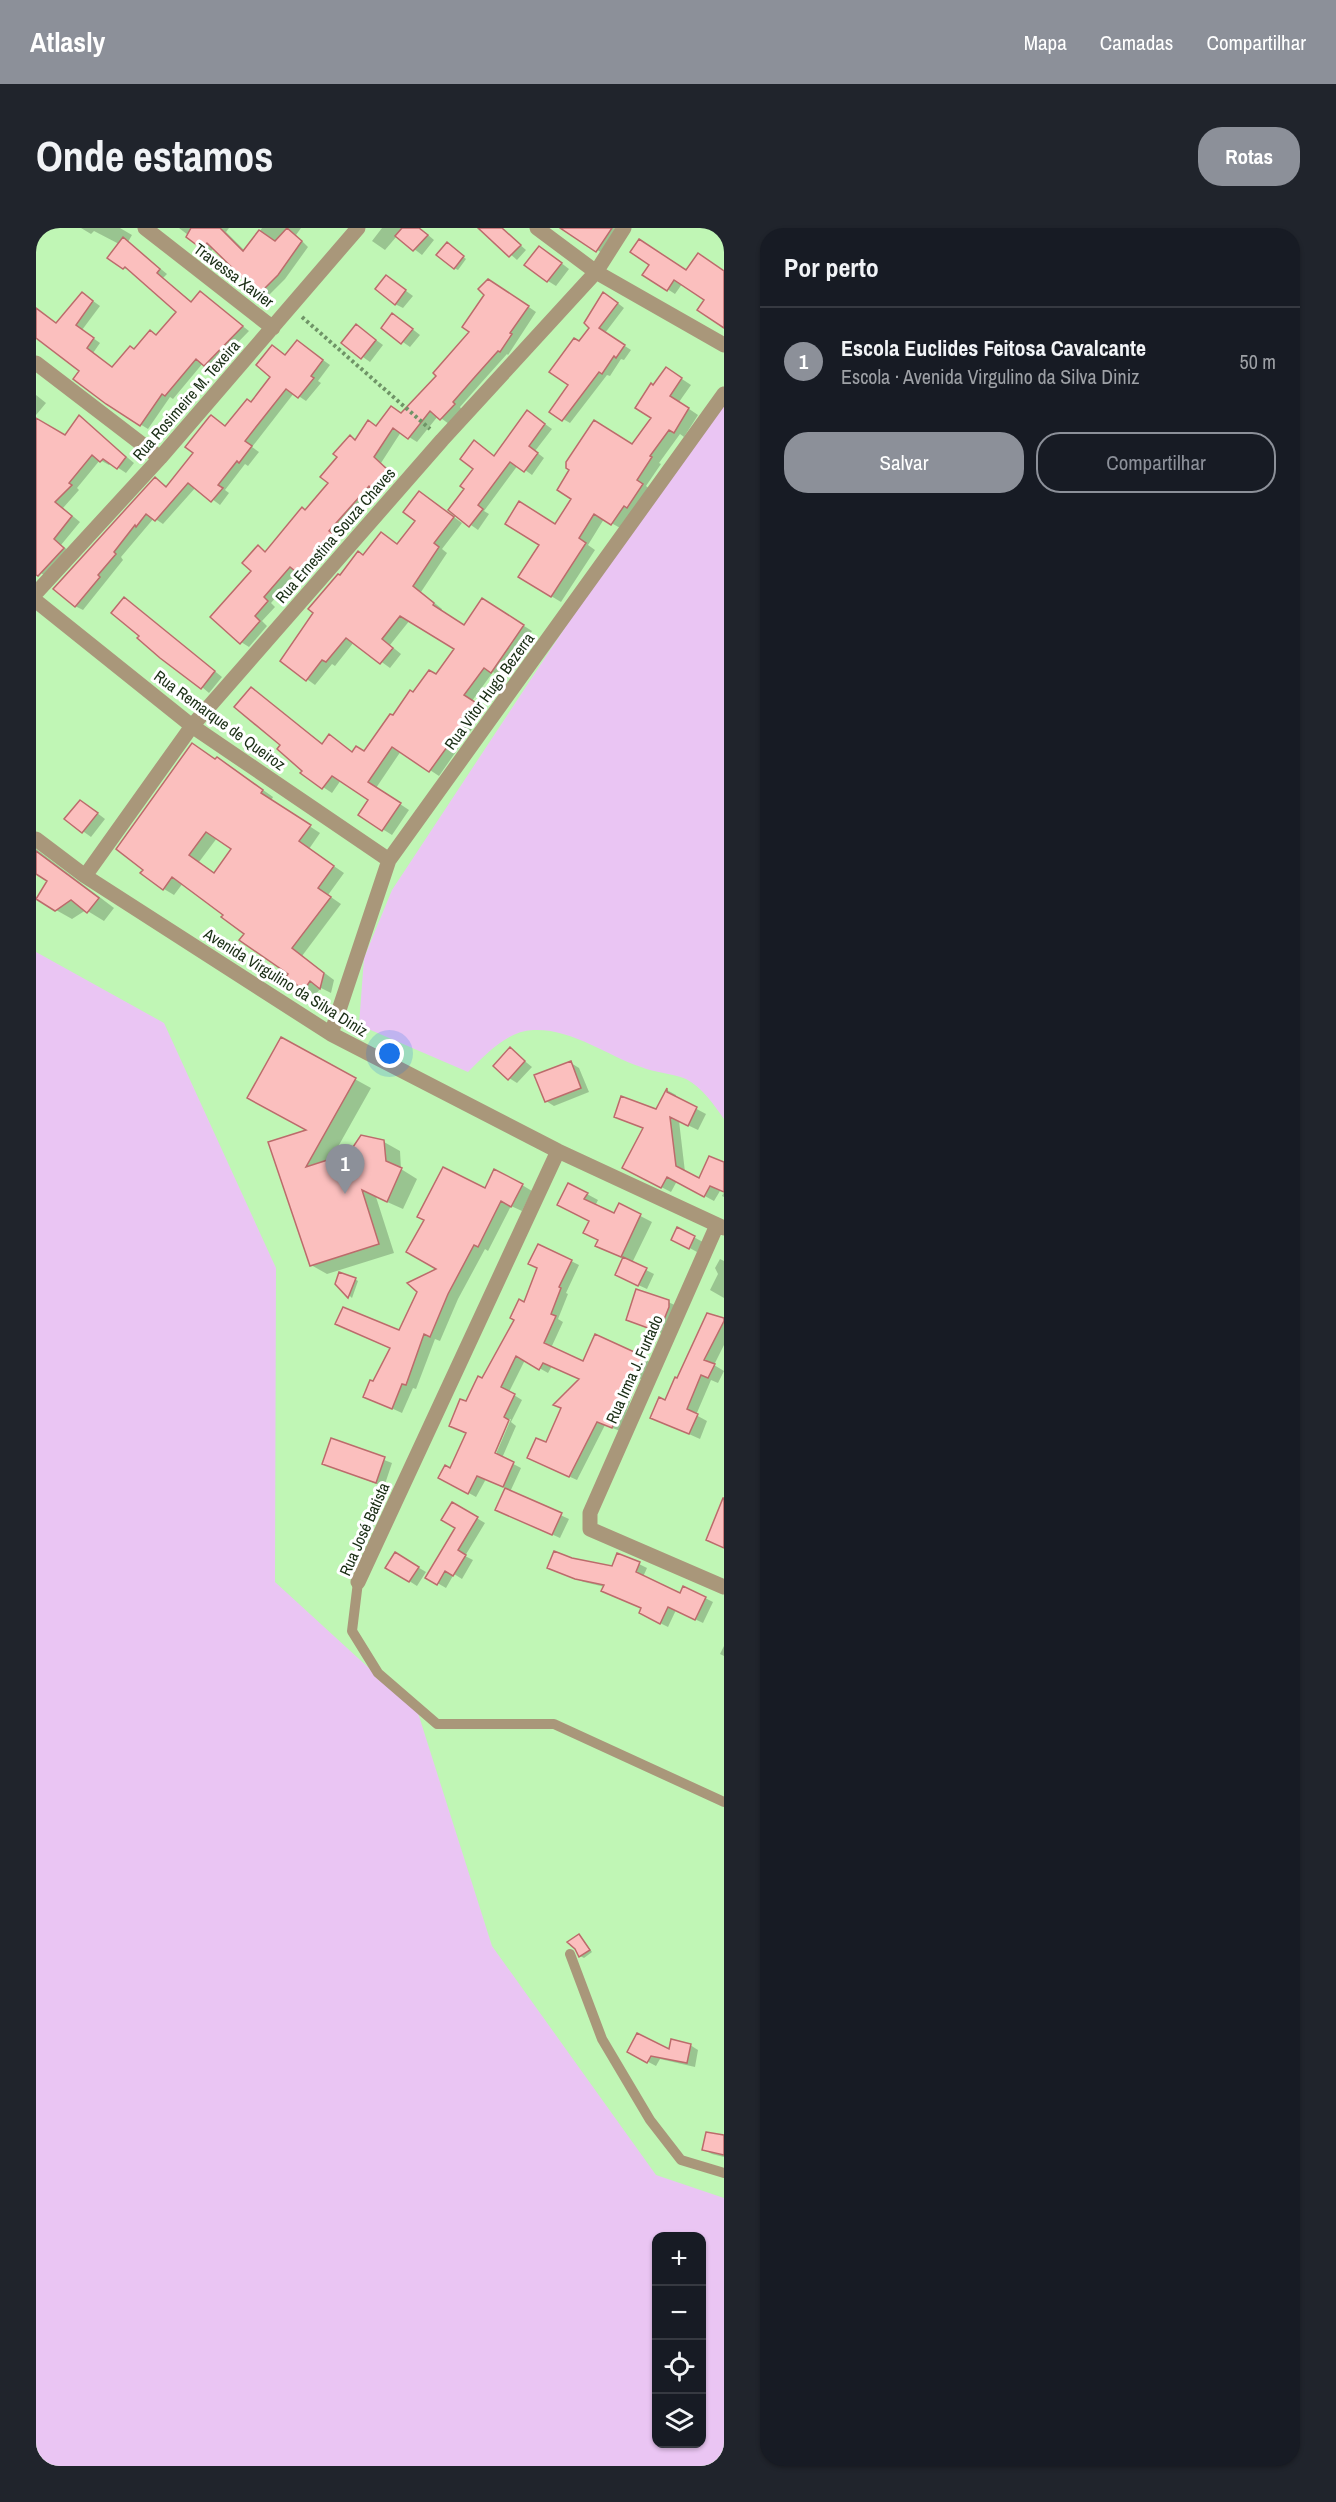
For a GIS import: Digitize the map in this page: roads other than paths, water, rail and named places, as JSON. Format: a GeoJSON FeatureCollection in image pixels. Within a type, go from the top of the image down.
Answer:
{"type":"FeatureCollection","features":[{"type":"Feature","properties":{"kind":"street","name":"Travessa Xavier"},"geometry":{"type":"LineString","coordinates":[[145,228],[273,328]]}},
{"type":"Feature","properties":{"kind":"street","name":"Rua Rosimeire M. Texeira"},"geometry":{"type":"LineString","coordinates":[[36,593],[160,458],[358,228]]}},
{"type":"Feature","properties":{"kind":"street"},"geometry":{"type":"LineString","coordinates":[[537,228],[596,272],[724,345]]}},
{"type":"Feature","properties":{"kind":"street","name":"Rua Ernestina Souza Chaves"},"geometry":{"type":"LineString","coordinates":[[85,876],[192,726],[442,440],[596,272],[624,228]]}},
{"type":"Feature","properties":{"kind":"street"},"geometry":{"type":"LineString","coordinates":[[36,363],[160,458]]}},
{"type":"Feature","properties":{"kind":"street","name":"Rua Vitor Hugo Bezerra"},"geometry":{"type":"LineString","coordinates":[[331,1034],[389,860],[724,394]]}},
{"type":"Feature","properties":{"kind":"street","name":"Rua Remarque de Queiroz"},"geometry":{"type":"LineString","coordinates":[[36,601],[192,726],[389,860]]}},
{"type":"Feature","properties":{"kind":"street","name":"Avenida Virgulino da Silva Diniz"},"geometry":{"type":"LineString","coordinates":[[36,839],[85,876],[331,1034],[558,1151],[721,1227]]}},
{"type":"Feature","properties":{"kind":"street","name":"Rua José Batista"},"geometry":{"type":"LineString","coordinates":[[358,1582],[558,1151]]}},
{"type":"Feature","properties":{"kind":"street","name":"Rua Irma J. Furtado"},"geometry":{"type":"LineString","coordinates":[[721,1227],[590,1513],[590,1529],[724,1587]]}},
{"type":"Feature","properties":{"kind":"lane","name":"Rua José Batista"},"geometry":{"type":"LineString","coordinates":[[358,1582],[352,1631],[378,1672],[437,1724],[554,1724],[724,1802]]}},
{"type":"Feature","properties":{"kind":"lane"},"geometry":{"type":"LineString","coordinates":[[570,1954],[602,2039],[650,2120],[681,2160],[724,2173]]}},
{"type":"Feature","properties":{"kind":"place","name":"Escola Euclides Feitosa Cavalcante"},"geometry":{"type":"Point","coordinates":[345,1194]}}]}
